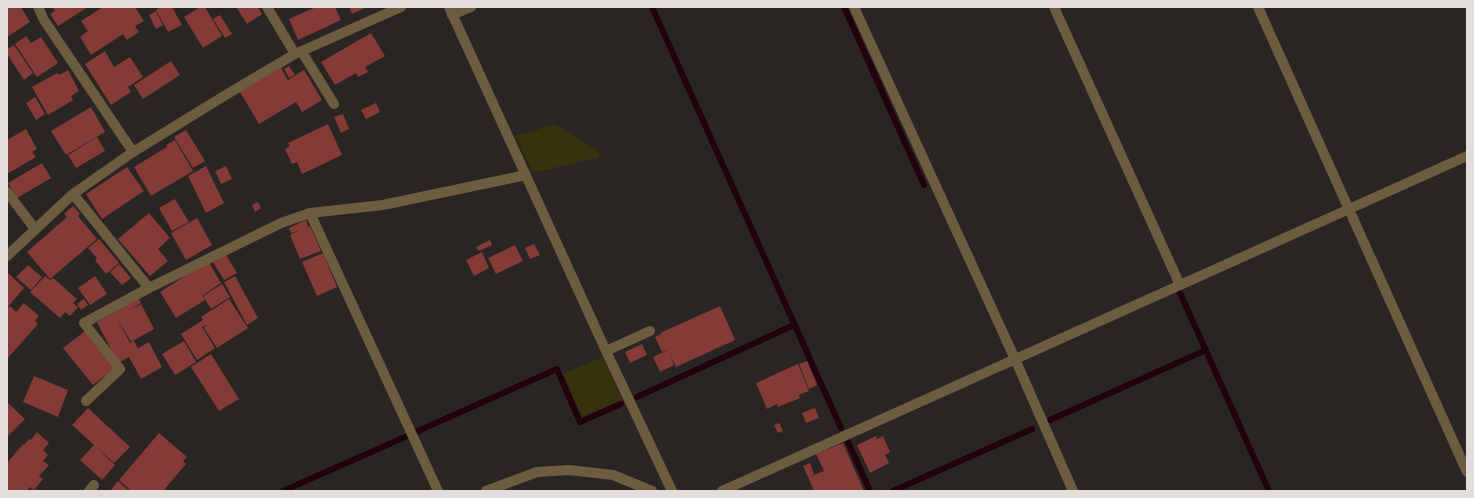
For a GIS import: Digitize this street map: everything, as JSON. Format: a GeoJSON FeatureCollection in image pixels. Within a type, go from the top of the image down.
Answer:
{"type":"FeatureCollection","features":[{"type":"Feature","properties":{"kind":"street"},"geometry":{"type":"LineString","coordinates":[[38,7],[44,20],[133,152]]}},
{"type":"Feature","properties":{"kind":"street"},"geometry":{"type":"LineString","coordinates":[[267,7],[334,104]]}},
{"type":"Feature","properties":{"kind":"street"},"geometry":{"type":"LineString","coordinates":[[7,256],[73,194],[133,152],[229,93],[299,53],[401,7]]}},
{"type":"Feature","properties":{"kind":"street"},"geometry":{"type":"LineString","coordinates":[[471,7],[451,11],[606,351],[672,491]]}},
{"type":"Feature","properties":{"kind":"street"},"geometry":{"type":"LineString","coordinates":[[854,7],[1015,359],[1073,491]]}},
{"type":"Feature","properties":{"kind":"street"},"geometry":{"type":"LineString","coordinates":[[1054,7],[1180,285]]}},
{"type":"Feature","properties":{"kind":"street"},"geometry":{"type":"LineString","coordinates":[[1258,7],[1467,472]]}},
{"type":"Feature","properties":{"kind":"street"},"geometry":{"type":"LineString","coordinates":[[722,491],[1467,156]]}},
{"type":"Feature","properties":{"kind":"street"},"geometry":{"type":"LineString","coordinates":[[86,401],[120,370],[84,323],[149,288],[282,223],[310,213],[383,205],[526,175]]}},
{"type":"Feature","properties":{"kind":"street"},"geometry":{"type":"LineString","coordinates":[[7,192],[35,229]]}},
{"type":"Feature","properties":{"kind":"street"},"geometry":{"type":"LineString","coordinates":[[73,194],[149,288]]}},
{"type":"Feature","properties":{"kind":"street"},"geometry":{"type":"LineString","coordinates":[[310,213],[438,491]]}},
{"type":"Feature","properties":{"kind":"street"},"geometry":{"type":"LineString","coordinates":[[606,351],[650,331]]}},
{"type":"Feature","properties":{"kind":"street"},"geometry":{"type":"LineString","coordinates":[[486,491],[536,472],[569,470],[613,475],[652,491]]}},
{"type":"Feature","properties":{"kind":"shaded area"},"geometry":{"type":"Polygon","coordinates":[[[555,124],[598,151],[600,157],[533,173],[516,136],[555,124]]]}},
{"type":"Feature","properties":{"kind":"shaded area"},"geometry":{"type":"Polygon","coordinates":[[[603,357],[622,400],[582,417],[563,374],[603,357]]]}},
{"type":"Feature","properties":{"kind":"building"},"geometry":{"type":"Polygon","coordinates":[[[7,7],[21,7],[30,22],[7,37],[7,7]]]}},
{"type":"Feature","properties":{"kind":"building"},"geometry":{"type":"Polygon","coordinates":[[[52,7],[88,7],[58,26],[50,14],[55,11],[52,7]]]}},
{"type":"Feature","properties":{"kind":"building"},"geometry":{"type":"Polygon","coordinates":[[[103,7],[135,7],[144,21],[135,26],[139,32],[127,40],[123,34],[91,55],[80,37],[88,31],[81,21],[103,7]]]}},
{"type":"Feature","properties":{"kind":"building"},"geometry":{"type":"Polygon","coordinates":[[[160,7],[172,7],[182,25],[168,32],[156,10],[160,7]]]}},
{"type":"Feature","properties":{"kind":"building"},"geometry":{"type":"Polygon","coordinates":[[[200,7],[205,7],[222,36],[203,48],[184,17],[200,7]]]}},
{"type":"Feature","properties":{"kind":"building"},"geometry":{"type":"Polygon","coordinates":[[[236,7],[258,7],[262,14],[247,24],[236,7]]]}},
{"type":"Feature","properties":{"kind":"building"},"geometry":{"type":"Polygon","coordinates":[[[316,7],[335,7],[341,20],[298,40],[289,19],[316,7]]]}},
{"type":"Feature","properties":{"kind":"building"},"geometry":{"type":"Polygon","coordinates":[[[349,7],[367,7],[352,14],[349,7]]]}},
{"type":"Feature","properties":{"kind":"building"},"geometry":{"type":"Polygon","coordinates":[[[156,11],[163,25],[156,29],[149,15],[156,11]]]}},
{"type":"Feature","properties":{"kind":"building"},"geometry":{"type":"Polygon","coordinates":[[[220,15],[232,34],[225,38],[213,19],[220,15]]]}},
{"type":"Feature","properties":{"kind":"building"},"geometry":{"type":"Polygon","coordinates":[[[371,33],[385,56],[365,67],[368,72],[358,77],[356,73],[335,85],[321,62],[371,33]]]}},
{"type":"Feature","properties":{"kind":"building"},"geometry":{"type":"Polygon","coordinates":[[[26,36],[31,43],[41,37],[58,63],[37,77],[15,44],[26,36]]]}},
{"type":"Feature","properties":{"kind":"building"},"geometry":{"type":"Polygon","coordinates":[[[14,45],[33,73],[24,80],[7,54],[7,49],[14,45]]]}},
{"type":"Feature","properties":{"kind":"building"},"geometry":{"type":"Polygon","coordinates":[[[105,51],[114,67],[130,57],[143,77],[128,87],[131,92],[111,105],[85,64],[105,51]]]}},
{"type":"Feature","properties":{"kind":"building"},"geometry":{"type":"Polygon","coordinates":[[[171,61],[180,75],[143,99],[134,85],[171,61]]]}},
{"type":"Feature","properties":{"kind":"building"},"geometry":{"type":"Polygon","coordinates":[[[289,66],[295,75],[289,78],[284,69],[289,66]]]}},
{"type":"Feature","properties":{"kind":"building"},"geometry":{"type":"Polygon","coordinates":[[[281,68],[288,80],[304,70],[322,100],[302,112],[296,102],[259,124],[240,92],[281,68]]]}},
{"type":"Feature","properties":{"kind":"building"},"geometry":{"type":"Polygon","coordinates":[[[68,70],[79,91],[71,96],[73,100],[48,115],[32,87],[57,73],[59,75],[68,70]]]}},
{"type":"Feature","properties":{"kind":"building"},"geometry":{"type":"Polygon","coordinates":[[[35,97],[45,114],[36,120],[26,103],[35,97]]]}},
{"type":"Feature","properties":{"kind":"building"},"geometry":{"type":"Polygon","coordinates":[[[376,103],[380,112],[366,119],[361,110],[376,103]]]}},
{"type":"Feature","properties":{"kind":"building"},"geometry":{"type":"Polygon","coordinates":[[[91,107],[105,132],[66,155],[51,131],[91,107]]]}},
{"type":"Feature","properties":{"kind":"building"},"geometry":{"type":"Polygon","coordinates":[[[343,114],[349,129],[341,133],[334,117],[343,114]]]}},
{"type":"Feature","properties":{"kind":"building"},"geometry":{"type":"Polygon","coordinates":[[[328,124],[342,155],[302,174],[297,162],[292,164],[285,149],[290,146],[288,143],[328,124]]]}},
{"type":"Feature","properties":{"kind":"building"},"geometry":{"type":"Polygon","coordinates":[[[26,129],[37,149],[32,152],[36,157],[7,174],[7,140],[26,129]]]}},
{"type":"Feature","properties":{"kind":"building"},"geometry":{"type":"Polygon","coordinates":[[[186,130],[205,161],[193,168],[174,137],[186,130]]]}},
{"type":"Feature","properties":{"kind":"building"},"geometry":{"type":"Polygon","coordinates":[[[97,137],[105,151],[76,168],[68,155],[97,137]]]}},
{"type":"Feature","properties":{"kind":"building"},"geometry":{"type":"Polygon","coordinates":[[[175,140],[193,171],[151,196],[134,167],[167,147],[166,145],[175,140]]]}},
{"type":"Feature","properties":{"kind":"building"},"geometry":{"type":"Polygon","coordinates":[[[42,163],[51,178],[17,198],[8,183],[42,163]]]}},
{"type":"Feature","properties":{"kind":"building"},"geometry":{"type":"Polygon","coordinates":[[[206,166],[224,203],[206,213],[188,176],[206,166]]]}},
{"type":"Feature","properties":{"kind":"building"},"geometry":{"type":"Polygon","coordinates":[[[226,166],[232,179],[221,184],[215,171],[226,166]]]}},
{"type":"Feature","properties":{"kind":"building"},"geometry":{"type":"Polygon","coordinates":[[[127,167],[144,191],[102,219],[86,194],[127,167]]]}},
{"type":"Feature","properties":{"kind":"building"},"geometry":{"type":"Polygon","coordinates":[[[175,199],[189,222],[172,231],[159,208],[175,199]]]}},
{"type":"Feature","properties":{"kind":"building"},"geometry":{"type":"Polygon","coordinates":[[[258,202],[261,208],[255,212],[252,205],[258,202]]]}},
{"type":"Feature","properties":{"kind":"building"},"geometry":{"type":"Polygon","coordinates":[[[73,206],[80,214],[78,216],[97,239],[50,279],[27,252],[67,217],[64,214],[73,206]]]}},
{"type":"Feature","properties":{"kind":"building"},"geometry":{"type":"Polygon","coordinates":[[[149,213],[170,238],[158,249],[168,261],[150,276],[118,239],[149,213]]]}},
{"type":"Feature","properties":{"kind":"building"},"geometry":{"type":"Polygon","coordinates":[[[197,218],[212,245],[186,260],[171,233],[197,218]]]}},
{"type":"Feature","properties":{"kind":"building"},"geometry":{"type":"Polygon","coordinates":[[[306,220],[308,227],[310,226],[321,251],[300,259],[290,235],[298,231],[291,233],[289,228],[306,220]]]}},
{"type":"Feature","properties":{"kind":"building"},"geometry":{"type":"Polygon","coordinates":[[[99,239],[119,263],[106,274],[95,260],[97,258],[88,248],[99,239]]]}},
{"type":"Feature","properties":{"kind":"building"},"geometry":{"type":"Polygon","coordinates":[[[490,240],[492,245],[479,251],[476,247],[490,240]]]}},
{"type":"Feature","properties":{"kind":"building"},"geometry":{"type":"Polygon","coordinates":[[[534,244],[540,255],[530,259],[525,248],[534,244]]]}},
{"type":"Feature","properties":{"kind":"building"},"geometry":{"type":"Polygon","coordinates":[[[515,245],[523,261],[496,274],[488,258],[515,245]]]}},
{"type":"Feature","properties":{"kind":"building"},"geometry":{"type":"Polygon","coordinates":[[[482,252],[489,268],[474,276],[466,260],[482,252]]]}},
{"type":"Feature","properties":{"kind":"building"},"geometry":{"type":"Polygon","coordinates":[[[323,253],[337,287],[317,296],[302,262],[323,253]]]}},
{"type":"Feature","properties":{"kind":"building"},"geometry":{"type":"Polygon","coordinates":[[[226,255],[237,273],[224,280],[213,262],[226,255]]]}},
{"type":"Feature","properties":{"kind":"building"},"geometry":{"type":"Polygon","coordinates":[[[208,261],[221,283],[202,296],[205,300],[176,318],[160,292],[208,261]]]}},
{"type":"Feature","properties":{"kind":"building"},"geometry":{"type":"Polygon","coordinates":[[[119,264],[131,278],[122,285],[110,272],[119,264]]]}},
{"type":"Feature","properties":{"kind":"building"},"geometry":{"type":"Polygon","coordinates":[[[28,265],[42,277],[31,290],[16,277],[28,265]]]}},
{"type":"Feature","properties":{"kind":"building"},"geometry":{"type":"Polygon","coordinates":[[[7,272],[24,288],[7,308],[7,272]]]}},
{"type":"Feature","properties":{"kind":"building"},"geometry":{"type":"Polygon","coordinates":[[[45,276],[50,280],[53,278],[77,299],[73,303],[78,307],[70,316],[65,312],[60,318],[30,292],[45,276]]]}},
{"type":"Feature","properties":{"kind":"building"},"geometry":{"type":"Polygon","coordinates":[[[95,276],[107,294],[90,305],[78,288],[95,276]]]}},
{"type":"Feature","properties":{"kind":"building"},"geometry":{"type":"Polygon","coordinates":[[[235,276],[258,318],[247,325],[224,282],[235,276]]]}},
{"type":"Feature","properties":{"kind":"building"},"geometry":{"type":"Polygon","coordinates":[[[222,284],[230,297],[211,309],[203,296],[222,284]]]}},
{"type":"Feature","properties":{"kind":"building"},"geometry":{"type":"Polygon","coordinates":[[[84,299],[88,305],[81,310],[77,304],[84,299]]]}},
{"type":"Feature","properties":{"kind":"building"},"geometry":{"type":"Polygon","coordinates":[[[139,299],[141,303],[126,311],[141,304],[154,329],[131,342],[116,317],[130,343],[134,341],[138,348],[149,342],[162,367],[141,379],[129,357],[118,363],[97,322],[139,299]]]}},
{"type":"Feature","properties":{"kind":"building"},"geometry":{"type":"Polygon","coordinates":[[[229,299],[248,328],[217,348],[204,328],[206,325],[202,327],[215,348],[197,360],[181,334],[203,320],[201,317],[229,299]]]}},
{"type":"Feature","properties":{"kind":"building"},"geometry":{"type":"Polygon","coordinates":[[[24,303],[39,316],[35,321],[38,324],[7,359],[7,309],[10,306],[16,312],[24,303]]]}},
{"type":"Feature","properties":{"kind":"building"},"geometry":{"type":"Polygon","coordinates":[[[720,306],[735,340],[676,367],[670,354],[674,365],[660,372],[653,357],[668,350],[662,352],[655,337],[661,334],[660,333],[720,306]]]}},
{"type":"Feature","properties":{"kind":"building"},"geometry":{"type":"Polygon","coordinates":[[[85,331],[114,369],[93,385],[63,348],[85,331]]]}},
{"type":"Feature","properties":{"kind":"building"},"geometry":{"type":"Polygon","coordinates":[[[184,341],[196,362],[175,375],[162,354],[184,341]]]}},
{"type":"Feature","properties":{"kind":"building"},"geometry":{"type":"Polygon","coordinates":[[[642,344],[647,355],[630,363],[625,352],[642,344]]]}},
{"type":"Feature","properties":{"kind":"building"},"geometry":{"type":"Polygon","coordinates":[[[211,354],[239,399],[219,411],[191,367],[211,354]]]}},
{"type":"Feature","properties":{"kind":"building"},"geometry":{"type":"Polygon","coordinates":[[[807,361],[817,385],[809,389],[799,364],[807,361]]]}},
{"type":"Feature","properties":{"kind":"building"},"geometry":{"type":"Polygon","coordinates":[[[798,364],[809,391],[799,395],[800,398],[778,407],[777,404],[767,409],[756,383],[798,364]]]}},
{"type":"Feature","properties":{"kind":"building"},"geometry":{"type":"Polygon","coordinates":[[[34,376],[68,390],[58,417],[23,402],[34,376]]]}},
{"type":"Feature","properties":{"kind":"building"},"geometry":{"type":"Polygon","coordinates":[[[7,402],[25,419],[7,437],[7,402]]]}},
{"type":"Feature","properties":{"kind":"building"},"geometry":{"type":"Polygon","coordinates":[[[88,408],[130,447],[114,463],[72,425],[88,408]]]}},
{"type":"Feature","properties":{"kind":"building"},"geometry":{"type":"Polygon","coordinates":[[[815,408],[819,418],[806,423],[802,413],[815,408]]]}},
{"type":"Feature","properties":{"kind":"building"},"geometry":{"type":"Polygon","coordinates":[[[779,423],[783,431],[778,433],[774,425],[779,423]]]}},
{"type":"Feature","properties":{"kind":"building"},"geometry":{"type":"Polygon","coordinates":[[[37,432],[49,443],[43,450],[48,455],[43,461],[49,465],[39,476],[43,479],[34,490],[30,487],[27,491],[7,491],[7,463],[23,444],[24,445],[29,439],[31,440],[37,432]]]}},
{"type":"Feature","properties":{"kind":"building"},"geometry":{"type":"Polygon","coordinates":[[[159,433],[187,457],[183,461],[186,464],[163,491],[131,491],[119,480],[159,433]]]}},
{"type":"Feature","properties":{"kind":"building"},"geometry":{"type":"Polygon","coordinates":[[[876,436],[877,439],[883,436],[890,452],[885,455],[889,463],[870,473],[857,445],[876,436]]]}},
{"type":"Feature","properties":{"kind":"building"},"geometry":{"type":"Polygon","coordinates":[[[843,443],[864,491],[814,491],[808,477],[824,471],[816,454],[843,443]]]}},
{"type":"Feature","properties":{"kind":"building"},"geometry":{"type":"Polygon","coordinates":[[[94,445],[115,465],[102,480],[80,460],[94,445]]]}},
{"type":"Feature","properties":{"kind":"building"},"geometry":{"type":"Polygon","coordinates":[[[810,463],[814,474],[808,477],[803,466],[810,463]]]}},
{"type":"Feature","properties":{"kind":"building"},"geometry":{"type":"Polygon","coordinates":[[[118,481],[129,491],[110,491],[118,481]]]}},
{"type":"Feature","properties":{"kind":"waterway"},"geometry":{"type":"LineString","coordinates":[[652,7],[841,428]]}},
{"type":"Feature","properties":{"kind":"waterway"},"geometry":{"type":"LineString","coordinates":[[844,7],[924,185]]}},
{"type":"Feature","properties":{"kind":"waterway"},"geometry":{"type":"LineString","coordinates":[[1180,293],[1269,491]]}},
{"type":"Feature","properties":{"kind":"waterway"},"geometry":{"type":"LineString","coordinates":[[637,397],[794,325]]}},
{"type":"Feature","properties":{"kind":"waterway"},"geometry":{"type":"LineString","coordinates":[[1050,420],[1206,350]]}},
{"type":"Feature","properties":{"kind":"waterway"},"geometry":{"type":"LineString","coordinates":[[418,431],[557,369],[580,422],[621,404]]}},
{"type":"Feature","properties":{"kind":"waterway"},"geometry":{"type":"LineString","coordinates":[[893,491],[1032,429]]}},
{"type":"Feature","properties":{"kind":"waterway"},"geometry":{"type":"LineString","coordinates":[[283,491],[405,437]]}},
{"type":"Feature","properties":{"kind":"waterway"},"geometry":{"type":"LineString","coordinates":[[848,442],[870,491]]}}]}
